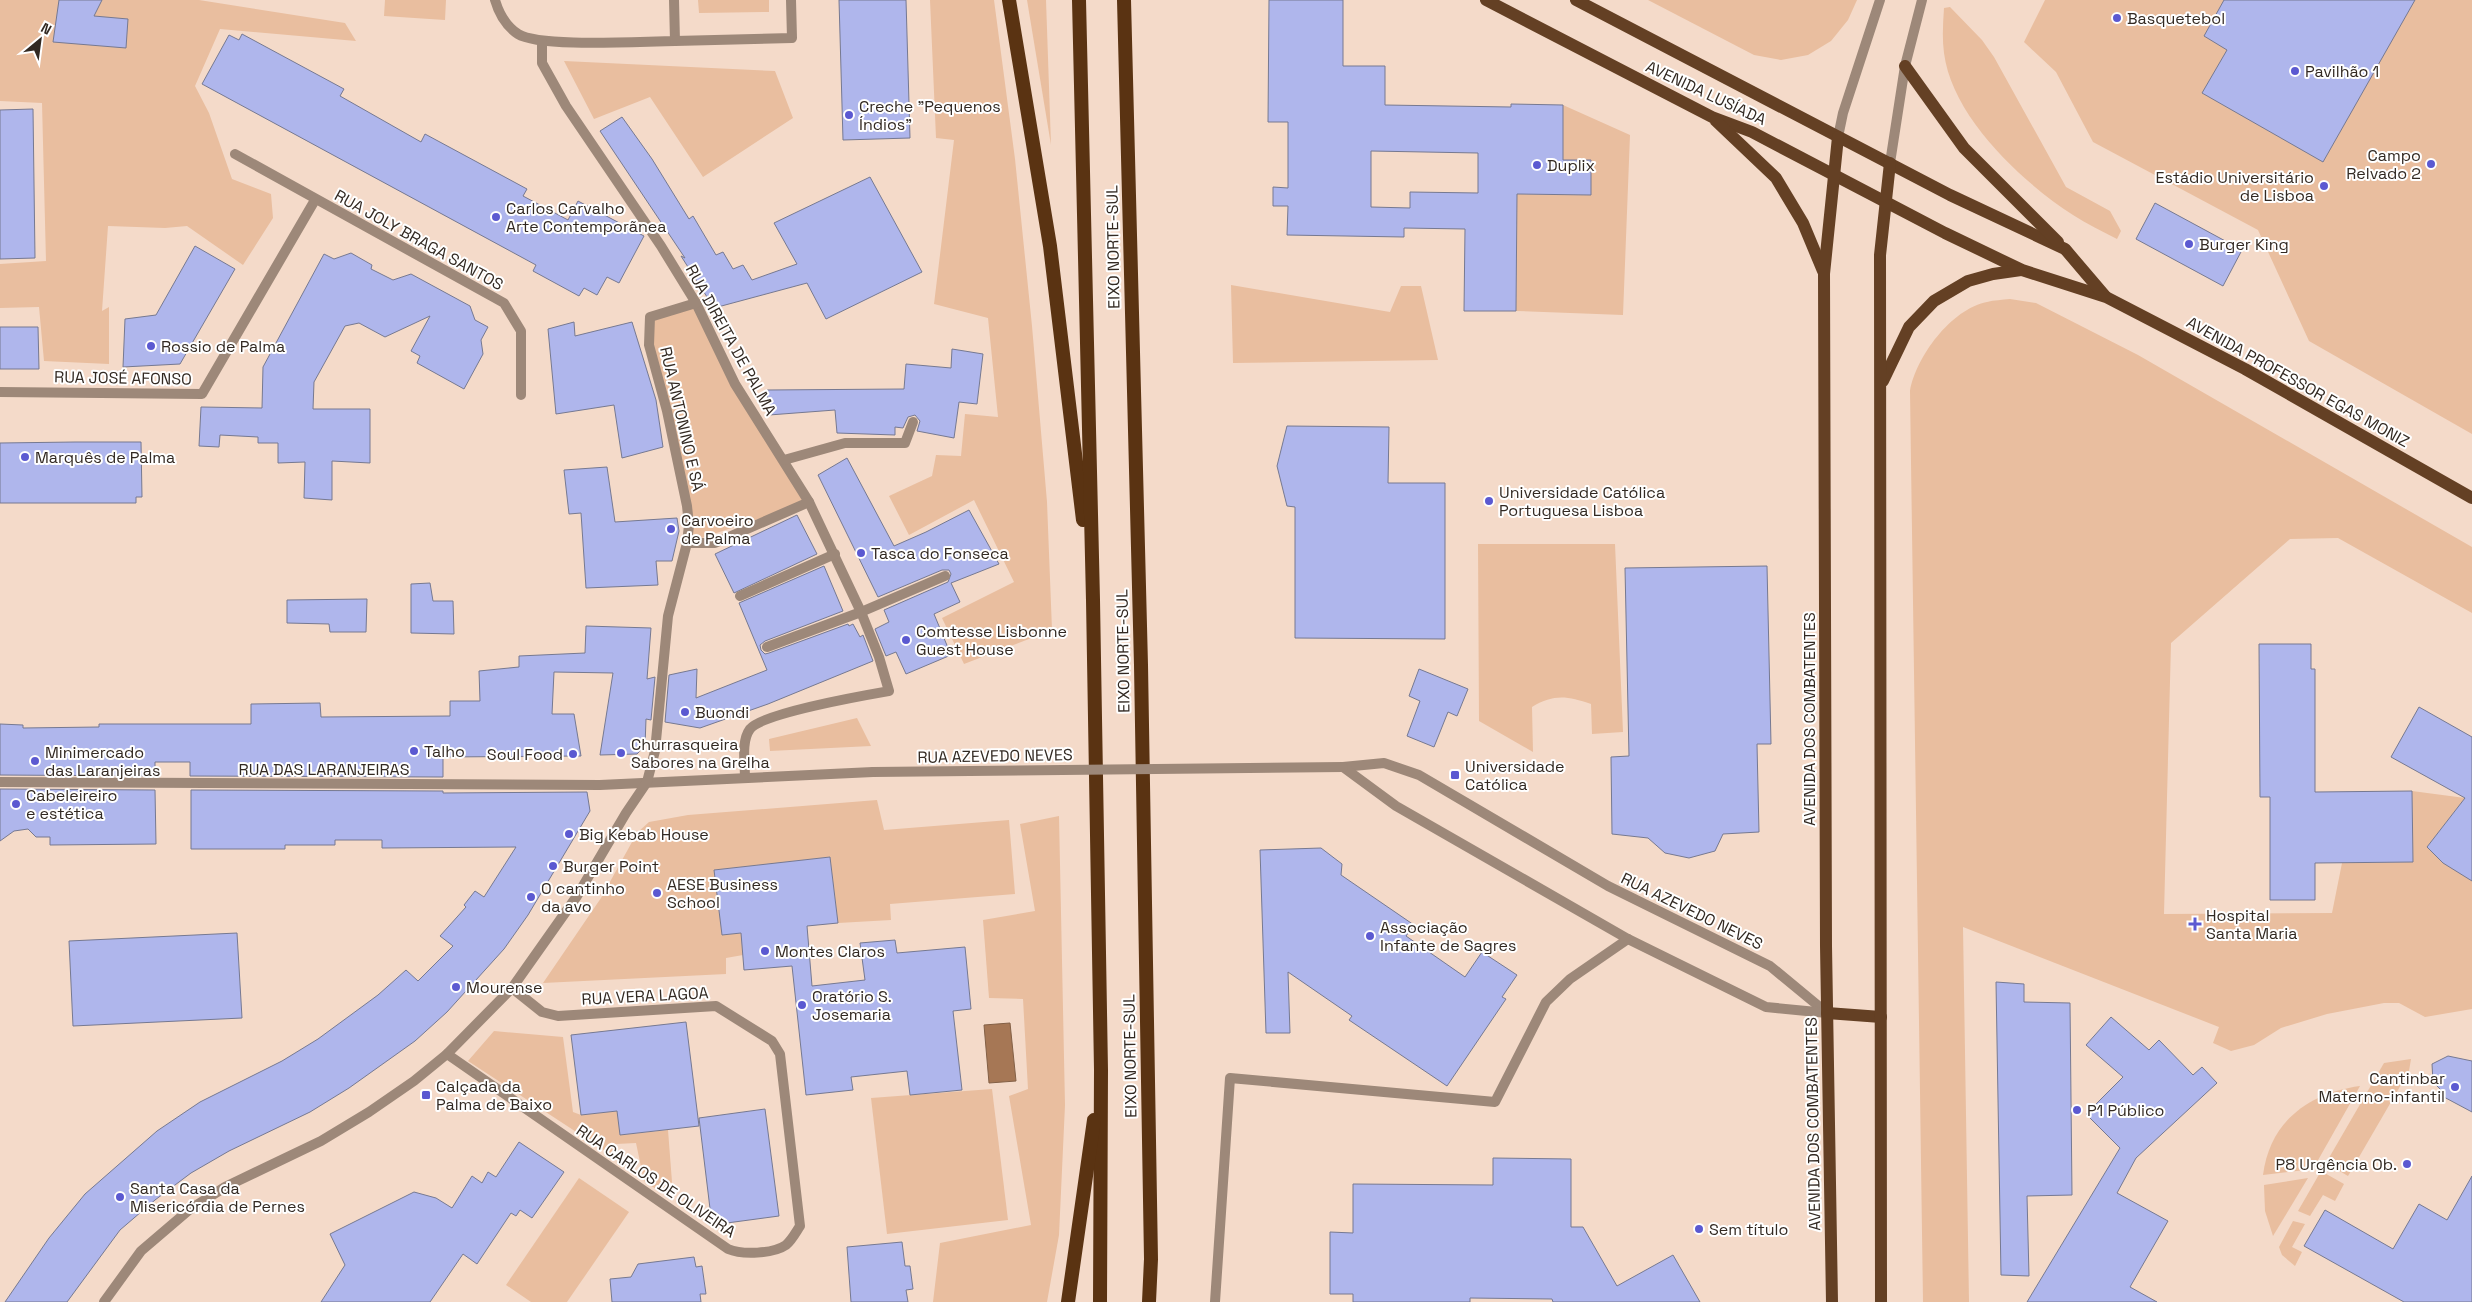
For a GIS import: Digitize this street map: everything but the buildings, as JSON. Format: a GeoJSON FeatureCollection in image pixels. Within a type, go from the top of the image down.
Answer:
{"type":"FeatureCollection","features":[{"type":"Feature","properties":{"kind":"highway"},"geometry":{"type":"LineString","coordinates":[[1009,0],[1050,246],[1093,600]]}},
{"type":"Feature","properties":{"kind":"highway","name":"EIXO NORTE-SUL"},"geometry":{"type":"LineString","coordinates":[[1079,0],[1093,600],[1101,1070],[1100,1302]]}},
{"type":"Feature","properties":{"kind":"highway","name":"EIXO NORTE-SUL"},"geometry":{"type":"LineString","coordinates":[[1124,0],[1141,665],[1150,1301]]}},
{"type":"Feature","properties":{"kind":"highway"},"geometry":{"type":"LineString","coordinates":[[1068,1302],[1101,1070]]}},
{"type":"Feature","properties":{"kind":"main road","name":"AVENIDA LUSÍADA"},"geometry":{"type":"LineString","coordinates":[[1486,0],[1712,117],[1752,132],[1884,201]]}},
{"type":"Feature","properties":{"kind":"main road","name":"AVENIDA LUSÍADA"},"geometry":{"type":"LineString","coordinates":[[1576,0],[1890,164]]}},
{"type":"Feature","properties":{"kind":"main road"},"geometry":{"type":"LineString","coordinates":[[1905,66],[1964,148],[2064,250]]}},
{"type":"Feature","properties":{"kind":"main road"},"geometry":{"type":"LineString","coordinates":[[1712,117],[1776,178],[1803,223],[1824,274]]}},
{"type":"Feature","properties":{"kind":"main road","name":"AVENIDA DOS COMBATENTES"},"geometry":{"type":"LineString","coordinates":[[1832,1302],[1827,1013],[1824,274],[1838,137]]}},
{"type":"Feature","properties":{"kind":"main road"},"geometry":{"type":"LineString","coordinates":[[1881,1302],[1880,255],[1884,201],[1890,164]]}},
{"type":"Feature","properties":{"kind":"main road","name":"AVENIDA PROFESSOR EGAS MONIZ"},"geometry":{"type":"LineString","coordinates":[[1890,164],[2064,250],[2106,297]]}},
{"type":"Feature","properties":{"kind":"main road","name":"AVENIDA PROFESSOR EGAS MONIZ"},"geometry":{"type":"LineString","coordinates":[[1884,201],[2022,270],[2106,297],[2245,368],[2472,498]]}},
{"type":"Feature","properties":{"kind":"main road"},"geometry":{"type":"LineString","coordinates":[[1881,386],[1909,327],[1934,301],[1968,282],[1993,274],[2022,270]]}},
{"type":"Feature","properties":{"kind":"main road"},"geometry":{"type":"LineString","coordinates":[[1827,1013],[1881,1017]]}},
{"type":"Feature","properties":{"kind":"street"},"geometry":{"type":"LineString","coordinates":[[495,0],[499,12],[507,25],[519,34],[542,42],[792,38],[791,0]]}},
{"type":"Feature","properties":{"kind":"street"},"geometry":{"type":"LineString","coordinates":[[674,0],[675,41]]}},
{"type":"Feature","properties":{"kind":"street"},"geometry":{"type":"LineString","coordinates":[[1838,137],[1843,114],[1880,0]]}},
{"type":"Feature","properties":{"kind":"street"},"geometry":{"type":"LineString","coordinates":[[1890,164],[1905,66],[1922,0]]}},
{"type":"Feature","properties":{"kind":"street","name":"RUA DIREITA DE PALMA"},"geometry":{"type":"LineString","coordinates":[[542,42],[542,63],[562,97],[661,246],[696,303],[735,384],[809,502],[861,612],[879,656],[890,691],[850,698],[768,719],[755,725],[750,729],[745,744],[745,778]]}},
{"type":"Feature","properties":{"kind":"street","name":"RUA JOLY BRAGA SANTOS"},"geometry":{"type":"LineString","coordinates":[[235,154],[504,304],[521,331],[521,396]]}},
{"type":"Feature","properties":{"kind":"street","name":"RUA JOSÉ AFONSO"},"geometry":{"type":"LineString","coordinates":[[0,392],[202,394],[316,200]]}},
{"type":"Feature","properties":{"kind":"street","name":"RUA ANTONINO E SÁ"},"geometry":{"type":"LineString","coordinates":[[104,1302],[142,1251],[189,1210],[225,1187],[321,1141],[361,1117],[414,1081],[447,1054],[512,988],[577,896],[626,813],[647,782],[655,751],[668,616],[687,543],[689,525],[687,506],[648,336],[650,317],[696,303]]}},
{"type":"Feature","properties":{"kind":"street"},"geometry":{"type":"LineString","coordinates":[[784,460],[845,443],[905,443],[913,422]]}},
{"type":"Feature","properties":{"kind":"street"},"geometry":{"type":"LineString","coordinates":[[687,543],[715,543],[809,502]]}},
{"type":"Feature","properties":{"kind":"street"},"geometry":{"type":"LineString","coordinates":[[740,596],[835,554]]}},
{"type":"Feature","properties":{"kind":"street"},"geometry":{"type":"LineString","coordinates":[[767,648],[861,612],[944,576]]}},
{"type":"Feature","properties":{"kind":"street","name":"RUA AZEVEDO NEVES"},"geometry":{"type":"LineString","coordinates":[[647,782],[874,772],[1343,767],[1384,763],[1419,775],[1608,886],[1770,966],[1827,1013]]}},
{"type":"Feature","properties":{"kind":"street"},"geometry":{"type":"LineString","coordinates":[[1343,767],[1396,806],[1628,939],[1766,1007],[1827,1013]]}},
{"type":"Feature","properties":{"kind":"street","name":"RUA DAS LARANJEIRAS"},"geometry":{"type":"LineString","coordinates":[[0,782],[600,785],[647,782]]}},
{"type":"Feature","properties":{"kind":"street"},"geometry":{"type":"LineString","coordinates":[[1215,1302],[1230,1078],[1495,1102],[1546,1002],[1570,979],[1628,939]]}},
{"type":"Feature","properties":{"kind":"street","name":"RUA VERA LAGOA"},"geometry":{"type":"LineString","coordinates":[[512,988],[536,1008],[549,1015],[558,1016],[716,1006],[776,1046]]}},
{"type":"Feature","properties":{"kind":"street","name":"RUA CARLOS DE OLIVEIRA"},"geometry":{"type":"LineString","coordinates":[[447,1054],[728,1249],[742,1252],[779,1249],[791,1240],[800,1226],[780,1054],[776,1046]]}},
{"type":"Feature","properties":{"kind":"shaded area"},"geometry":{"type":"Polygon","coordinates":[[[0,0],[199,0],[345,23],[356,41],[220,29],[195,86],[209,113],[232,179],[271,194],[273,218],[243,265],[187,226],[165,228],[108,226],[102,311],[109,307],[109,364],[44,361],[39,307],[0,308],[0,264],[46,261],[42,103],[0,101],[0,0]]]}},
{"type":"Feature","properties":{"kind":"shaded area"},"geometry":{"type":"Polygon","coordinates":[[[385,0],[446,0],[445,20],[384,16],[385,0]]]}},
{"type":"Feature","properties":{"kind":"shaded area"},"geometry":{"type":"Polygon","coordinates":[[[698,0],[769,0],[769,12],[699,13],[698,0]]]}},
{"type":"Feature","properties":{"kind":"shaded area"},"geometry":{"type":"Polygon","coordinates":[[[930,0],[994,0],[1015,159],[1047,502],[1052,630],[964,664],[942,618],[1014,582],[974,500],[909,535],[889,496],[932,476],[936,455],[961,456],[965,414],[998,417],[988,318],[934,304],[954,140],[936,138],[930,0]]]}},
{"type":"Feature","properties":{"kind":"shaded area"},"geometry":{"type":"Polygon","coordinates":[[[1027,0],[1046,0],[1051,145],[1027,0]]]}},
{"type":"Feature","properties":{"kind":"shaded area"},"geometry":{"type":"Polygon","coordinates":[[[1648,0],[1857,0],[1848,20],[1831,41],[1808,55],[1781,60],[1754,55],[1648,0]]]}},
{"type":"Feature","properties":{"kind":"shaded area","name":"Estádio Universitário de Lisboa"},"geometry":{"type":"Polygon","coordinates":[[[2045,0],[2472,0],[2472,434],[2309,341],[2258,230],[2093,142],[2056,72],[2024,42],[2045,0]]]}},
{"type":"Feature","properties":{"kind":"shaded area"},"geometry":{"type":"Polygon","coordinates":[[[1950,7],[1982,40],[1994,57],[2066,187],[2110,211],[2121,231],[2117,239],[2073,215],[2032,185],[1992,146],[1975,124],[1960,101],[1950,77],[1944,53],[1944,8],[1950,7]]]}},
{"type":"Feature","properties":{"kind":"shaded area"},"geometry":{"type":"Polygon","coordinates":[[[564,61],[775,71],[793,118],[703,177],[650,97],[594,119],[564,61]]]}},
{"type":"Feature","properties":{"kind":"shaded area"},"geometry":{"type":"Polygon","coordinates":[[[1563,105],[1630,135],[1623,315],[1516,311],[1517,225],[1498,194],[1591,195],[1591,160],[1561,160],[1563,105]]]}},
{"type":"Feature","properties":{"kind":"shaded area"},"geometry":{"type":"Polygon","coordinates":[[[1231,285],[1390,312],[1401,286],[1421,286],[1438,360],[1233,363],[1231,285]]]}},
{"type":"Feature","properties":{"kind":"shaded area"},"geometry":{"type":"Polygon","coordinates":[[[2010,299],[2036,303],[2138,355],[2472,547],[2472,613],[2338,538],[2290,539],[2171,643],[2164,914],[2332,913],[2342,863],[2413,862],[2412,791],[2465,798],[2427,847],[2443,863],[2472,877],[2472,1009],[2425,1017],[2399,1003],[2384,1003],[2327,1014],[2281,1028],[2254,1045],[2231,1051],[2213,1043],[2219,1027],[1963,927],[1969,1302],[1923,1302],[1910,391],[1920,364],[1937,336],[1948,324],[1974,306],[1990,301],[2010,299]]]}},
{"type":"Feature","properties":{"kind":"shaded area"},"geometry":{"type":"Polygon","coordinates":[[[696,303],[735,384],[809,502],[687,543],[689,525],[649,345],[650,317],[696,303]]]}},
{"type":"Feature","properties":{"kind":"shaded area"},"geometry":{"type":"Polygon","coordinates":[[[1478,544],[1615,544],[1623,732],[1592,734],[1591,704],[1568,698],[1554,698],[1532,707],[1533,752],[1479,721],[1478,544]]]}},
{"type":"Feature","properties":{"kind":"shaded area"},"geometry":{"type":"Polygon","coordinates":[[[857,718],[871,746],[770,751],[769,739],[857,718]]]}},
{"type":"Feature","properties":{"kind":"shaded area"},"geometry":{"type":"Polygon","coordinates":[[[877,800],[884,830],[1009,820],[1015,894],[890,904],[891,920],[838,923],[830,857],[715,870],[722,935],[742,933],[743,955],[726,958],[726,974],[543,983],[601,898],[637,833],[649,822],[688,815],[877,800]]]}},
{"type":"Feature","properties":{"kind":"shaded area"},"geometry":{"type":"Polygon","coordinates":[[[1059,816],[1065,1105],[1059,1235],[1047,1302],[933,1302],[940,1243],[1031,1225],[1009,1096],[1028,1089],[1023,999],[989,998],[983,920],[1035,911],[1020,824],[1059,816]]]}},
{"type":"Feature","properties":{"kind":"shaded area"},"geometry":{"type":"Polygon","coordinates":[[[1010,1023],[1016,1081],[989,1083],[984,1025],[1010,1023]]]}},
{"type":"Feature","properties":{"kind":"shaded area"},"geometry":{"type":"Polygon","coordinates":[[[494,1031],[563,1037],[573,1112],[581,1115],[617,1111],[620,1135],[668,1130],[672,1182],[666,1190],[659,1191],[644,1181],[636,1143],[616,1144],[616,1158],[468,1061],[494,1031]]]}},
{"type":"Feature","properties":{"kind":"shaded area"},"geometry":{"type":"Polygon","coordinates":[[[2411,1059],[2409,1071],[2348,1176],[2326,1163],[2384,1063],[2411,1059]]]}},
{"type":"Feature","properties":{"kind":"shaded area"},"geometry":{"type":"Polygon","coordinates":[[[2360,1086],[2313,1169],[2263,1175],[2267,1156],[2274,1139],[2283,1125],[2295,1113],[2324,1095],[2360,1086]]]}},
{"type":"Feature","properties":{"kind":"shaded area"},"geometry":{"type":"Polygon","coordinates":[[[992,1089],[1008,1220],[887,1234],[871,1098],[992,1089]]]}},
{"type":"Feature","properties":{"kind":"shaded area"},"geometry":{"type":"Polygon","coordinates":[[[2321,1171],[2344,1184],[2335,1201],[2323,1195],[2310,1216],[2298,1211],[2321,1171]]]}},
{"type":"Feature","properties":{"kind":"shaded area"},"geometry":{"type":"Polygon","coordinates":[[[579,1178],[629,1212],[567,1302],[531,1302],[506,1285],[579,1178]]]}},
{"type":"Feature","properties":{"kind":"shaded area"},"geometry":{"type":"Polygon","coordinates":[[[2308,1178],[2273,1236],[2265,1211],[2264,1185],[2308,1178]]]}},
{"type":"Feature","properties":{"kind":"shaded area"},"geometry":{"type":"Polygon","coordinates":[[[2293,1221],[2305,1224],[2292,1247],[2302,1252],[2295,1266],[2282,1255],[2279,1247],[2293,1221]]]}},
{"type":"Feature","properties":{"kind":"place","name":"Basquetebol"},"geometry":{"type":"Point","coordinates":[2117,18]}},
{"type":"Feature","properties":{"kind":"place","name":"Pavilhão 1"},"geometry":{"type":"Point","coordinates":[2295,71]}},
{"type":"Feature","properties":{"kind":"place","name":"Creche \"Pequenos Índios\""},"geometry":{"type":"Point","coordinates":[849,115]}},
{"type":"Feature","properties":{"kind":"place","name":"Campo Relvado 2"},"geometry":{"type":"Point","coordinates":[2431,164]}},
{"type":"Feature","properties":{"kind":"place","name":"Duplix"},"geometry":{"type":"Point","coordinates":[1537,165]}},
{"type":"Feature","properties":{"kind":"place","name":"Estádio Universitário de Lisboa"},"geometry":{"type":"Point","coordinates":[2324,186]}},
{"type":"Feature","properties":{"kind":"place","name":"Carlos Carvalho Arte Contemporãnea"},"geometry":{"type":"Point","coordinates":[496,217]}},
{"type":"Feature","properties":{"kind":"place","name":"Burger King"},"geometry":{"type":"Point","coordinates":[2189,244]}},
{"type":"Feature","properties":{"kind":"place","name":"Rossio de Palma"},"geometry":{"type":"Point","coordinates":[151,346]}},
{"type":"Feature","properties":{"kind":"place","name":"Marquês de Palma"},"geometry":{"type":"Point","coordinates":[25,457]}},
{"type":"Feature","properties":{"kind":"place","name":"Universidade Católica Portuguesa Lisboa"},"geometry":{"type":"Point","coordinates":[1489,501]}},
{"type":"Feature","properties":{"kind":"place","name":"Carvoeiro de Palma"},"geometry":{"type":"Point","coordinates":[671,529]}},
{"type":"Feature","properties":{"kind":"place","name":"Tasca do Fonseca"},"geometry":{"type":"Point","coordinates":[861,553]}},
{"type":"Feature","properties":{"kind":"place","name":"Comtesse Lisbonne Guest House"},"geometry":{"type":"Point","coordinates":[906,640]}},
{"type":"Feature","properties":{"kind":"place","name":"Buondi"},"geometry":{"type":"Point","coordinates":[685,712]}},
{"type":"Feature","properties":{"kind":"place","name":"Talho"},"geometry":{"type":"Point","coordinates":[414,751]}},
{"type":"Feature","properties":{"kind":"place","name":"Churrasqueira Sabores na Grelha"},"geometry":{"type":"Point","coordinates":[621,753]}},
{"type":"Feature","properties":{"kind":"place","name":"Soul Food"},"geometry":{"type":"Point","coordinates":[573,754]}},
{"type":"Feature","properties":{"kind":"place","name":"Minimercado das Laranjeiras"},"geometry":{"type":"Point","coordinates":[35,761]}},
{"type":"Feature","properties":{"kind":"place","name":"Universidade Católica"},"geometry":{"type":"Point","coordinates":[1455,775]}},
{"type":"Feature","properties":{"kind":"place","name":"Cabeleireiro e estética"},"geometry":{"type":"Point","coordinates":[16,804]}},
{"type":"Feature","properties":{"kind":"place","name":"Big Kebab House"},"geometry":{"type":"Point","coordinates":[569,834]}},
{"type":"Feature","properties":{"kind":"place","name":"Burger Point"},"geometry":{"type":"Point","coordinates":[553,866]}},
{"type":"Feature","properties":{"kind":"place","name":"AESE Business School"},"geometry":{"type":"Point","coordinates":[657,893]}},
{"type":"Feature","properties":{"kind":"place","name":"O cantinho da avo"},"geometry":{"type":"Point","coordinates":[531,897]}},
{"type":"Feature","properties":{"kind":"place","name":"Hospital Santa Maria"},"geometry":{"type":"Point","coordinates":[2195,924]}},
{"type":"Feature","properties":{"kind":"place","name":"Associação Infante de Sagres"},"geometry":{"type":"Point","coordinates":[1370,936]}},
{"type":"Feature","properties":{"kind":"place","name":"Montes Claros"},"geometry":{"type":"Point","coordinates":[765,951]}},
{"type":"Feature","properties":{"kind":"place","name":"Mourense"},"geometry":{"type":"Point","coordinates":[456,987]}},
{"type":"Feature","properties":{"kind":"place","name":"Oratório S. Josemaria"},"geometry":{"type":"Point","coordinates":[802,1005]}},
{"type":"Feature","properties":{"kind":"place","name":"Cantinbar Materno-infantil"},"geometry":{"type":"Point","coordinates":[2455,1087]}},
{"type":"Feature","properties":{"kind":"place","name":"Calçada da Palma de Baixo"},"geometry":{"type":"Point","coordinates":[426,1095]}},
{"type":"Feature","properties":{"kind":"place","name":"P1 Público"},"geometry":{"type":"Point","coordinates":[2077,1110]}},
{"type":"Feature","properties":{"kind":"place","name":"P8 Urgência Ob."},"geometry":{"type":"Point","coordinates":[2407,1164]}},
{"type":"Feature","properties":{"kind":"place","name":"Santa Casa da Misericórdia de Pernes"},"geometry":{"type":"Point","coordinates":[120,1197]}},
{"type":"Feature","properties":{"kind":"place","name":"Sem título"},"geometry":{"type":"Point","coordinates":[1699,1229]}}]}
